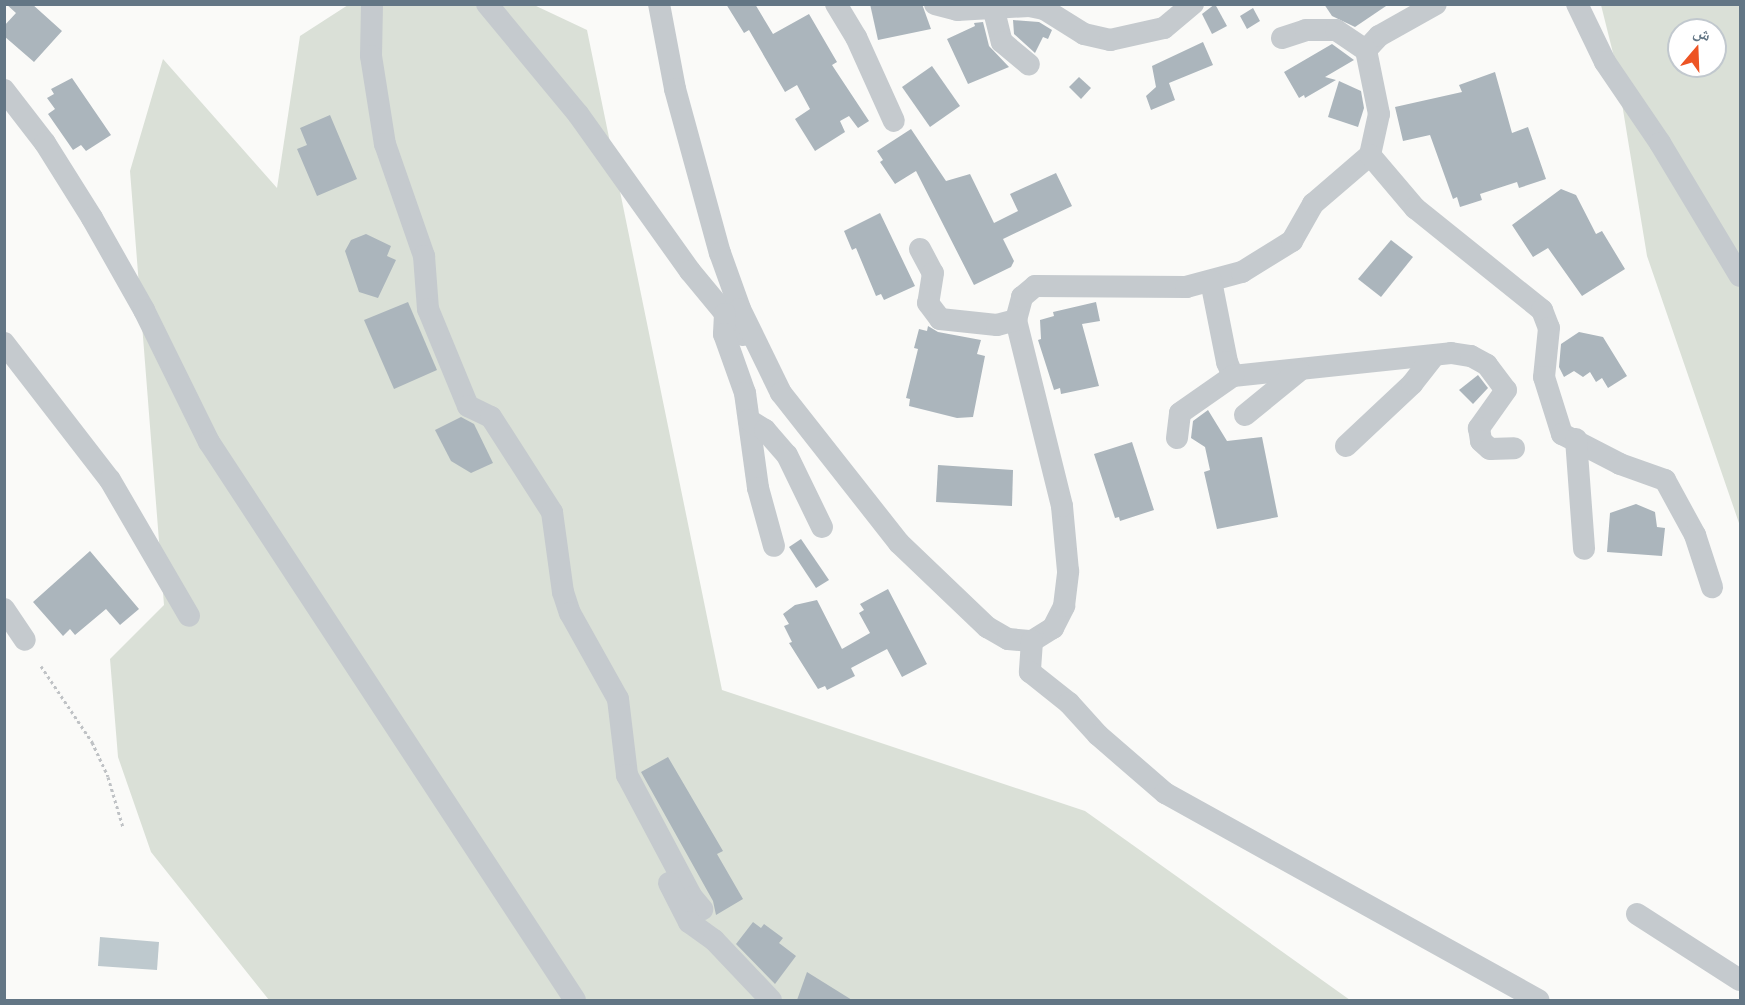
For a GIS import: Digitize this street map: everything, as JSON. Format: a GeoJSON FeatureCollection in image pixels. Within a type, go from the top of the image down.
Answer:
{"type":"FeatureCollection","features":[{"type":"Feature","properties":{"kind":"street"},"geometry":{"type":"LineString","coordinates":[[372,4],[371,56],[385,144],[424,256],[428,309],[468,406],[491,417],[552,512],[563,592],[570,613],[618,699],[627,775],[637,797],[702,909]]}},
{"type":"Feature","properties":{"kind":"street"},"geometry":{"type":"LineString","coordinates":[[487,4],[578,114],[725,314],[763,360]]}},
{"type":"Feature","properties":{"kind":"street"},"geometry":{"type":"LineString","coordinates":[[659,4],[675,89],[720,253],[763,360],[781,393],[899,543],[987,627],[1008,639],[1032,641],[1053,628],[1064,606],[1068,571],[1062,506],[1016,320],[1022,297],[1035,286],[1178,287],[1211,281],[1242,272],[1292,241],[1313,204],[1370,155],[1379,114],[1366,50],[1336,30],[1306,30],[1282,38]]}},
{"type":"Feature","properties":{"kind":"street"},"geometry":{"type":"LineString","coordinates":[[836,4],[856,37],[894,121]]}},
{"type":"Feature","properties":{"kind":"street"},"geometry":{"type":"LineString","coordinates":[[935,4],[957,10],[1043,7],[1084,34],[1110,40],[1164,28],[1193,4]]}},
{"type":"Feature","properties":{"kind":"street"},"geometry":{"type":"LineString","coordinates":[[1366,50],[1379,36],[1436,4]]}},
{"type":"Feature","properties":{"kind":"street"},"geometry":{"type":"LineString","coordinates":[[1577,4],[1605,62],[1660,143],[1740,276]]}},
{"type":"Feature","properties":{"kind":"street"},"geometry":{"type":"LineString","coordinates":[[993,7],[1002,42],[1029,65]]}},
{"type":"Feature","properties":{"kind":"street"},"geometry":{"type":"LineString","coordinates":[[4,90],[45,143],[92,218],[144,310],[209,442],[575,1000]]}},
{"type":"Feature","properties":{"kind":"street"},"geometry":{"type":"LineString","coordinates":[[1370,155],[1414,207],[1542,310],[1549,328],[1544,377],[1562,434],[1576,439],[1620,464],[1665,480],[1686,516],[1712,587]]}},
{"type":"Feature","properties":{"kind":"street"},"geometry":{"type":"LineString","coordinates":[[920,249],[933,273],[928,303],[940,319],[997,325],[1016,320]]}},
{"type":"Feature","properties":{"kind":"street"},"geometry":{"type":"LineString","coordinates":[[1211,281],[1227,362],[1233,376]]}},
{"type":"Feature","properties":{"kind":"street"},"geometry":{"type":"LineString","coordinates":[[725,314],[724,334],[745,393],[758,488],[774,546]]}},
{"type":"Feature","properties":{"kind":"street"},"geometry":{"type":"LineString","coordinates":[[4,343],[110,480],[189,616]]}},
{"type":"Feature","properties":{"kind":"street"},"geometry":{"type":"LineString","coordinates":[[1177,438],[1180,414],[1233,376],[1434,356],[1471,356],[1500,378],[1506,390],[1479,428],[1481,441],[1490,449],[1514,448]]}},
{"type":"Feature","properties":{"kind":"street"},"geometry":{"type":"LineString","coordinates":[[1346,446],[1412,384],[1434,356]]}},
{"type":"Feature","properties":{"kind":"street"},"geometry":{"type":"LineString","coordinates":[[1245,415],[1299,371]]}},
{"type":"Feature","properties":{"kind":"street"},"geometry":{"type":"LineString","coordinates":[[749,420],[765,430],[787,455],[822,527]]}},
{"type":"Feature","properties":{"kind":"street"},"geometry":{"type":"LineString","coordinates":[[1576,439],[1584,549]]}},
{"type":"Feature","properties":{"kind":"street"},"geometry":{"type":"LineString","coordinates":[[4,609],[25,640]]}},
{"type":"Feature","properties":{"kind":"street"},"geometry":{"type":"LineString","coordinates":[[1032,641],[1030,672],[1069,703],[1098,735],[1165,793],[1538,1000]]}},
{"type":"Feature","properties":{"kind":"street"},"geometry":{"type":"LineString","coordinates":[[637,797],[653,849],[689,922],[714,940],[771,1000]]}},
{"type":"Feature","properties":{"kind":"street"},"geometry":{"type":"LineString","coordinates":[[1637,914],[1740,980]]}},
{"type":"Feature","properties":{"kind":"path"},"geometry":{"type":"LineString","coordinates":[[41,666],[92,742],[108,777],[123,827]]}},
{"type":"Feature","properties":{"kind":"shaded area"},"geometry":{"type":"Polygon","coordinates":[[[348,5],[534,5],[587,30],[722,690],[1085,811],[1350,1000],[269,1000],[151,852],[118,757],[110,659],[164,605],[130,171],[163,59],[277,188],[300,36],[348,5]]]}},
{"type":"Feature","properties":{"kind":"shaded area"},"geometry":{"type":"Polygon","coordinates":[[[1601,5],[1740,5],[1740,526],[1647,256],[1615,61],[1601,5]]]}},
{"type":"Feature","properties":{"kind":"shaded area"},"geometry":{"type":"Polygon","coordinates":[[[100,937],[159,942],[157,970],[98,966],[100,937]]]}},
{"type":"Feature","properties":{"kind":"building"},"geometry":{"type":"Polygon","coordinates":[[[6,4],[32,4],[62,31],[34,62],[4,36],[4,26],[16,13],[6,4]]]}},
{"type":"Feature","properties":{"kind":"building"},"geometry":{"type":"Polygon","coordinates":[[[726,4],[755,4],[773,34],[809,14],[837,62],[832,65],[869,121],[858,128],[849,116],[840,121],[845,132],[815,151],[795,119],[810,109],[797,85],[785,92],[749,30],[744,33],[726,4]]]}},
{"type":"Feature","properties":{"kind":"building"},"geometry":{"type":"Polygon","coordinates":[[[870,4],[922,4],[931,29],[878,40],[870,4]]]}},
{"type":"Feature","properties":{"kind":"building"},"geometry":{"type":"Polygon","coordinates":[[[1215,4],[1227,26],[1212,34],[1202,14],[1215,4]]]}},
{"type":"Feature","properties":{"kind":"building"},"geometry":{"type":"Polygon","coordinates":[[[1324,4],[1389,4],[1355,27],[1332,16],[1324,4]]]}},
{"type":"Feature","properties":{"kind":"building"},"geometry":{"type":"Polygon","coordinates":[[[1253,8],[1260,21],[1247,29],[1240,16],[1253,8]]]}},
{"type":"Feature","properties":{"kind":"building"},"geometry":{"type":"Polygon","coordinates":[[[1013,20],[1039,22],[1052,30],[1048,39],[1043,37],[1035,53],[1014,34],[1013,20]]]}},
{"type":"Feature","properties":{"kind":"building"},"geometry":{"type":"Polygon","coordinates":[[[983,22],[989,46],[1009,67],[968,84],[947,39],[975,26],[974,23],[983,22]]]}},
{"type":"Feature","properties":{"kind":"building"},"geometry":{"type":"Polygon","coordinates":[[[1203,42],[1213,65],[1169,83],[1175,100],[1151,110],[1146,96],[1156,87],[1152,66],[1203,42]]]}},
{"type":"Feature","properties":{"kind":"building"},"geometry":{"type":"Polygon","coordinates":[[[1332,44],[1354,60],[1325,77],[1336,80],[1305,98],[1304,95],[1299,98],[1284,72],[1332,44]]]}},
{"type":"Feature","properties":{"kind":"building"},"geometry":{"type":"Polygon","coordinates":[[[932,66],[960,106],[930,127],[902,87],[932,66]]]}},
{"type":"Feature","properties":{"kind":"building"},"geometry":{"type":"Polygon","coordinates":[[[1495,72],[1512,133],[1528,127],[1546,179],[1519,188],[1517,182],[1480,194],[1482,200],[1460,207],[1457,197],[1453,199],[1430,135],[1403,141],[1395,107],[1462,92],[1459,85],[1495,72]]]}},
{"type":"Feature","properties":{"kind":"building"},"geometry":{"type":"Polygon","coordinates":[[[1079,77],[1091,88],[1081,99],[1069,87],[1079,77]]]}},
{"type":"Feature","properties":{"kind":"building"},"geometry":{"type":"Polygon","coordinates":[[[72,78],[111,135],[86,151],[81,145],[73,150],[48,114],[55,109],[47,98],[54,94],[51,89],[72,78]]]}},
{"type":"Feature","properties":{"kind":"building"},"geometry":{"type":"Polygon","coordinates":[[[1339,81],[1361,91],[1364,108],[1358,127],[1328,117],[1339,81]]]}},
{"type":"Feature","properties":{"kind":"building"},"geometry":{"type":"Polygon","coordinates":[[[330,115],[357,179],[317,196],[297,149],[307,145],[300,128],[330,115]]]}},
{"type":"Feature","properties":{"kind":"building"},"geometry":{"type":"Polygon","coordinates":[[[911,129],[946,181],[970,174],[994,223],[1018,211],[1010,194],[1056,173],[1072,206],[1003,239],[1014,261],[1011,267],[974,285],[916,171],[895,184],[880,162],[883,160],[877,151],[911,129]]]}},
{"type":"Feature","properties":{"kind":"building"},"geometry":{"type":"Polygon","coordinates":[[[1561,189],[1576,195],[1596,234],[1602,231],[1625,269],[1582,296],[1548,248],[1533,257],[1512,225],[1561,189]]]}},
{"type":"Feature","properties":{"kind":"building"},"geometry":{"type":"Polygon","coordinates":[[[880,213],[915,286],[884,300],[881,294],[876,296],[856,248],[852,250],[844,231],[880,213]]]}},
{"type":"Feature","properties":{"kind":"building"},"geometry":{"type":"Polygon","coordinates":[[[366,234],[391,246],[387,256],[396,260],[378,298],[359,292],[345,251],[351,240],[366,234]]]}},
{"type":"Feature","properties":{"kind":"building"},"geometry":{"type":"Polygon","coordinates":[[[1391,240],[1413,257],[1381,297],[1358,279],[1391,240]]]}},
{"type":"Feature","properties":{"kind":"building"},"geometry":{"type":"Polygon","coordinates":[[[408,302],[437,370],[394,389],[364,320],[408,302]]]}},
{"type":"Feature","properties":{"kind":"building"},"geometry":{"type":"Polygon","coordinates":[[[1096,302],[1100,321],[1082,324],[1099,386],[1061,394],[1060,388],[1054,390],[1038,340],[1041,339],[1040,320],[1054,316],[1053,312],[1096,302]]]}},
{"type":"Feature","properties":{"kind":"building"},"geometry":{"type":"Polygon","coordinates":[[[928,326],[938,332],[981,340],[977,354],[985,356],[973,417],[957,418],[909,406],[910,399],[906,398],[918,349],[914,348],[919,329],[927,331],[928,326]]]}},
{"type":"Feature","properties":{"kind":"building"},"geometry":{"type":"Polygon","coordinates":[[[1579,332],[1603,337],[1627,376],[1608,388],[1602,378],[1596,382],[1590,372],[1583,377],[1574,371],[1564,377],[1559,367],[1561,344],[1579,332]]]}},
{"type":"Feature","properties":{"kind":"building"},"geometry":{"type":"Polygon","coordinates":[[[1478,375],[1488,388],[1473,404],[1459,390],[1478,375]]]}},
{"type":"Feature","properties":{"kind":"building"},"geometry":{"type":"Polygon","coordinates":[[[1208,410],[1227,441],[1262,437],[1278,517],[1217,529],[1204,472],[1210,470],[1205,447],[1191,438],[1193,421],[1208,410]]]}},
{"type":"Feature","properties":{"kind":"building"},"geometry":{"type":"Polygon","coordinates":[[[461,417],[474,424],[493,463],[471,473],[451,461],[435,430],[461,417]]]}},
{"type":"Feature","properties":{"kind":"building"},"geometry":{"type":"Polygon","coordinates":[[[1132,442],[1154,510],[1120,521],[1119,517],[1115,518],[1094,454],[1132,442]]]}},
{"type":"Feature","properties":{"kind":"building"},"geometry":{"type":"Polygon","coordinates":[[[938,465],[1013,470],[1012,506],[936,502],[938,465]]]}},
{"type":"Feature","properties":{"kind":"building"},"geometry":{"type":"Polygon","coordinates":[[[1636,504],[1655,512],[1657,527],[1665,528],[1662,556],[1607,552],[1610,513],[1636,504]]]}},
{"type":"Feature","properties":{"kind":"building"},"geometry":{"type":"Polygon","coordinates":[[[801,539],[829,580],[816,588],[789,547],[801,539]]]}},
{"type":"Feature","properties":{"kind":"building"},"geometry":{"type":"Polygon","coordinates":[[[90,551],[139,609],[120,625],[106,609],[75,635],[70,629],[63,636],[33,602],[90,551]]]}},
{"type":"Feature","properties":{"kind":"building"},"geometry":{"type":"Polygon","coordinates":[[[888,589],[927,664],[902,677],[887,649],[851,668],[855,676],[827,690],[825,686],[818,689],[789,643],[792,642],[784,626],[789,624],[783,614],[795,605],[817,600],[842,649],[870,633],[859,613],[864,610],[860,604],[888,589]]]}},
{"type":"Feature","properties":{"kind":"building"},"geometry":{"type":"Polygon","coordinates":[[[668,757],[723,851],[717,854],[743,899],[716,915],[713,901],[641,772],[668,757]]]}},
{"type":"Feature","properties":{"kind":"building"},"geometry":{"type":"Polygon","coordinates":[[[753,922],[761,928],[764,924],[783,938],[779,943],[796,956],[775,984],[736,944],[753,922]]]}},
{"type":"Feature","properties":{"kind":"building"},"geometry":{"type":"Polygon","coordinates":[[[807,972],[852,1000],[797,1000],[807,972]]]}}]}
